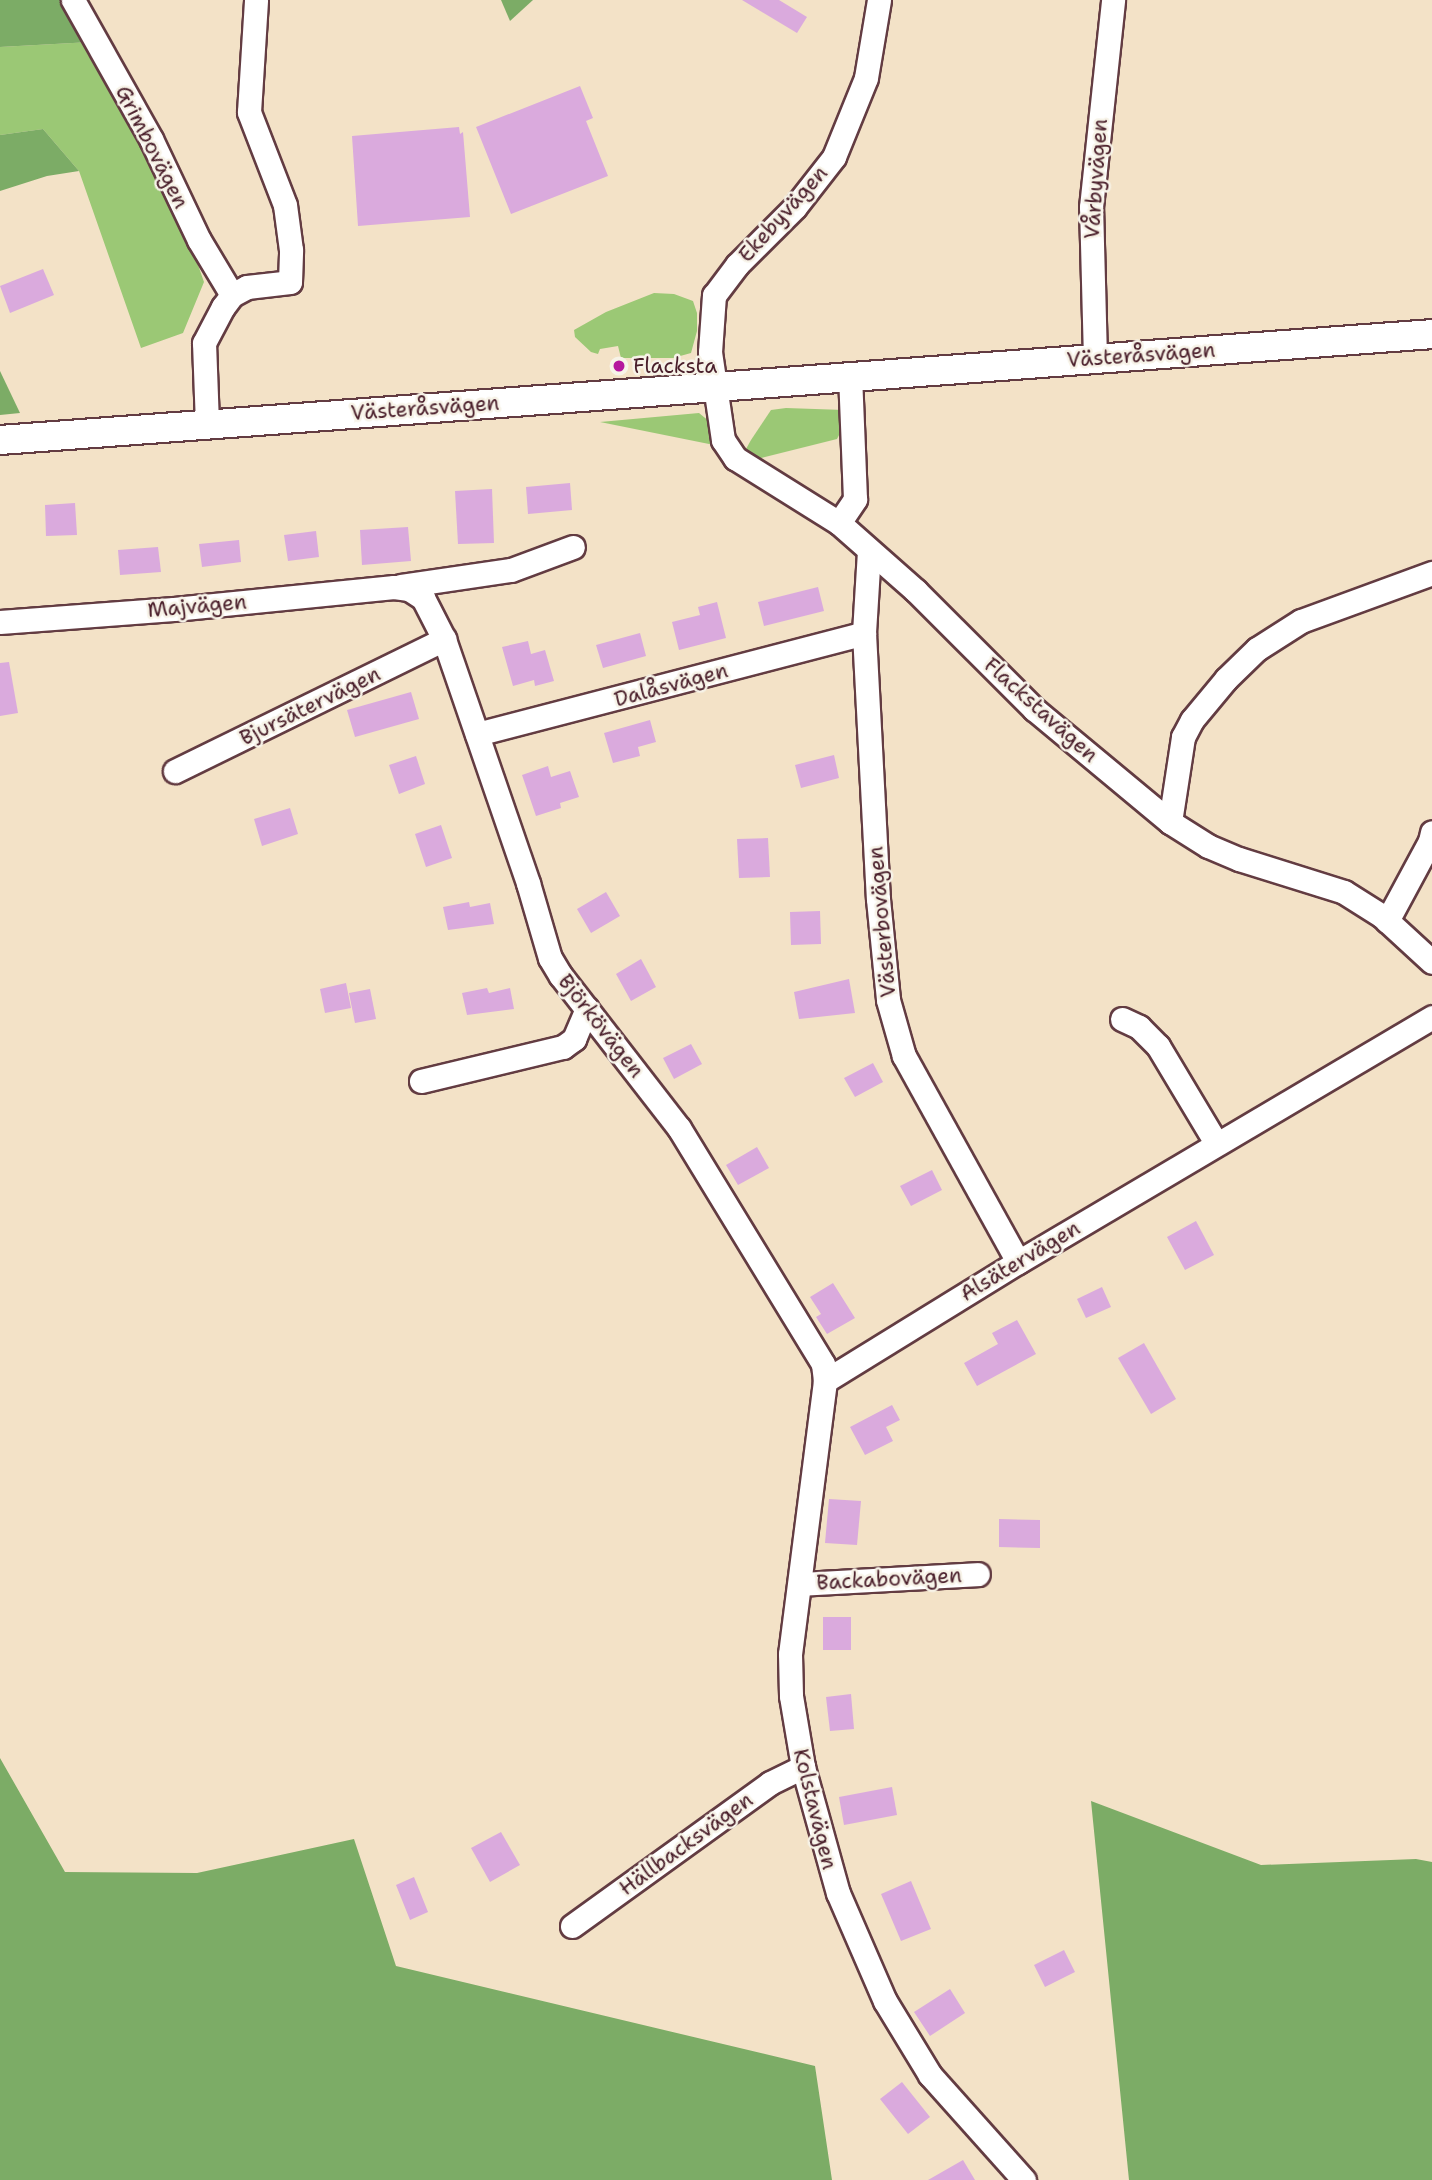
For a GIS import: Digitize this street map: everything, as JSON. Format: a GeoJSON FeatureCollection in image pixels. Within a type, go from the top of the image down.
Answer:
{"type":"FeatureCollection","features":[{"type":"Feature","properties":{"kind":"street","name":"Grimbovägen"},"geometry":{"type":"LineString","coordinates":[[73,0],[151,139],[199,240],[232,295]]}},
{"type":"Feature","properties":{"kind":"street"},"geometry":{"type":"LineString","coordinates":[[207,424],[204,343],[232,295],[247,287],[290,282],[291,250],[285,205],[249,112],[256,0]]}},
{"type":"Feature","properties":{"kind":"street","name":"Ekebyvägen"},"geometry":{"type":"LineString","coordinates":[[717,387],[710,352],[714,295],[737,265],[795,207],[834,157],[866,78],[879,0]]}},
{"type":"Feature","properties":{"kind":"street","name":"Vårbyvägen"},"geometry":{"type":"LineString","coordinates":[[1095,358],[1091,207],[1112,0]]}},
{"type":"Feature","properties":{"kind":"street","name":"Västeråsvägen"},"geometry":{"type":"LineString","coordinates":[[0,440],[1432,334]]}},
{"type":"Feature","properties":{"kind":"street"},"geometry":{"type":"LineString","coordinates":[[839,523],[855,499],[850,376]]}},
{"type":"Feature","properties":{"kind":"street","name":"Flackstavägen"},"geometry":{"type":"LineString","coordinates":[[717,387],[723,440],[735,458],[839,523],[916,591],[1034,709],[1170,822],[1208,846],[1239,859],[1344,892],[1387,921],[1432,962]]}},
{"type":"Feature","properties":{"kind":"street","name":"Majvägen"},"geometry":{"type":"LineString","coordinates":[[0,622],[174,609],[394,587],[511,570],[573,547]]}},
{"type":"Feature","properties":{"kind":"street","name":"Västerbovägen"},"geometry":{"type":"LineString","coordinates":[[869,551],[864,633],[877,899],[888,1000],[904,1056],[1018,1262]]}},
{"type":"Feature","properties":{"kind":"street"},"geometry":{"type":"LineString","coordinates":[[1170,822],[1183,737],[1192,720],[1226,679],[1257,649],[1301,621],[1432,573]]}},
{"type":"Feature","properties":{"kind":"street"},"geometry":{"type":"LineString","coordinates":[[394,587],[408,589],[423,598],[444,639]]}},
{"type":"Feature","properties":{"kind":"street","name":"Dalåsvägen"},"geometry":{"type":"LineString","coordinates":[[477,734],[864,633]]}},
{"type":"Feature","properties":{"kind":"street","name":"Björkövägen"},"geometry":{"type":"LineString","coordinates":[[444,639],[550,958],[679,1128],[823,1364],[825,1381]]}},
{"type":"Feature","properties":{"kind":"street","name":"Bjursätervägen"},"geometry":{"type":"LineString","coordinates":[[175,771],[444,639]]}},
{"type":"Feature","properties":{"kind":"street"},"geometry":{"type":"LineString","coordinates":[[1387,921],[1430,841],[1432,832]]}},
{"type":"Feature","properties":{"kind":"street"},"geometry":{"type":"LineString","coordinates":[[421,1081],[563,1046],[574,1039],[587,1009]]}},
{"type":"Feature","properties":{"kind":"street","name":"Alsätervägen"},"geometry":{"type":"LineString","coordinates":[[825,1381],[1216,1143],[1432,1017]]}},
{"type":"Feature","properties":{"kind":"street"},"geometry":{"type":"LineString","coordinates":[[1122,1019],[1139,1027],[1158,1046],[1216,1143]]}},
{"type":"Feature","properties":{"kind":"street","name":"Kolstavägen"},"geometry":{"type":"LineString","coordinates":[[825,1381],[789,1670],[803,1768],[838,1893],[866,1962],[897,2023],[930,2075],[1024,2180]]}},
{"type":"Feature","properties":{"kind":"street","name":"Backabovägen"},"geometry":{"type":"LineString","coordinates":[[800,1584],[978,1574]]}},
{"type":"Feature","properties":{"kind":"street","name":"Hällbacksvägen"},"geometry":{"type":"LineString","coordinates":[[572,1926],[760,1791],[803,1768]]}},
{"type":"Feature","properties":{"kind":"green space"},"geometry":{"type":"Polygon","coordinates":[[[0,0],[68,0],[91,42],[0,47],[0,0]]]}},
{"type":"Feature","properties":{"kind":"green space"},"geometry":{"type":"Polygon","coordinates":[[[501,0],[533,0],[510,21],[501,0]]]}},
{"type":"Feature","properties":{"kind":"green space"},"geometry":{"type":"Polygon","coordinates":[[[91,42],[183,222],[204,282],[183,333],[141,348],[79,171],[43,129],[0,135],[0,47],[91,42]]]}},
{"type":"Feature","properties":{"kind":"green space"},"geometry":{"type":"Polygon","coordinates":[[[43,129],[79,171],[47,176],[0,191],[0,135],[43,129]]]}},
{"type":"Feature","properties":{"kind":"green space"},"geometry":{"type":"Polygon","coordinates":[[[654,293],[674,294],[693,301],[697,313],[697,331],[691,353],[673,358],[621,358],[618,346],[600,349],[598,354],[591,352],[575,337],[574,330],[606,312],[654,293]]]}},
{"type":"Feature","properties":{"kind":"green space"},"geometry":{"type":"Polygon","coordinates":[[[0,371],[20,413],[0,415],[0,371]]]}},
{"type":"Feature","properties":{"kind":"green space"},"geometry":{"type":"Polygon","coordinates":[[[771,410],[844,410],[849,416],[837,439],[757,459],[746,449],[751,440],[771,410]]]}},
{"type":"Feature","properties":{"kind":"green space"},"geometry":{"type":"Polygon","coordinates":[[[699,413],[710,422],[714,445],[600,422],[699,413]]]}},
{"type":"Feature","properties":{"kind":"green space"},"geometry":{"type":"Polygon","coordinates":[[[0,1758],[65,1872],[197,1873],[354,1839],[396,1966],[815,2066],[832,2180],[0,2180],[0,1758]]]}},
{"type":"Feature","properties":{"kind":"green space"},"geometry":{"type":"Polygon","coordinates":[[[1091,1801],[1261,1865],[1416,1859],[1432,1862],[1432,2180],[1129,2180],[1091,1801]]]}},
{"type":"Feature","properties":{"kind":"building"},"geometry":{"type":"Polygon","coordinates":[[[742,0],[779,0],[807,17],[797,33],[742,0]]]}},
{"type":"Feature","properties":{"kind":"building"},"geometry":{"type":"Polygon","coordinates":[[[580,86],[593,118],[586,121],[608,176],[511,214],[476,127],[580,86]]]}},
{"type":"Feature","properties":{"kind":"building"},"geometry":{"type":"Polygon","coordinates":[[[459,127],[460,134],[463,132],[470,217],[358,226],[352,136],[459,127]]]}},
{"type":"Feature","properties":{"kind":"building"},"geometry":{"type":"Polygon","coordinates":[[[43,269],[54,295],[10,313],[0,286],[43,269]]]}},
{"type":"Feature","properties":{"kind":"building"},"geometry":{"type":"Polygon","coordinates":[[[570,483],[572,510],[528,514],[526,487],[570,483]]]}},
{"type":"Feature","properties":{"kind":"building"},"geometry":{"type":"Polygon","coordinates":[[[492,489],[494,543],[458,544],[455,491],[492,489]]]}},
{"type":"Feature","properties":{"kind":"building"},"geometry":{"type":"Polygon","coordinates":[[[75,503],[77,535],[46,536],[45,505],[75,503]]]}},
{"type":"Feature","properties":{"kind":"building"},"geometry":{"type":"Polygon","coordinates":[[[408,527],[411,561],[362,565],[360,530],[408,527]]]}},
{"type":"Feature","properties":{"kind":"building"},"geometry":{"type":"Polygon","coordinates":[[[316,531],[319,557],[288,561],[284,535],[316,531]]]}},
{"type":"Feature","properties":{"kind":"building"},"geometry":{"type":"Polygon","coordinates":[[[239,540],[241,562],[202,567],[199,544],[239,540]]]}},
{"type":"Feature","properties":{"kind":"building"},"geometry":{"type":"Polygon","coordinates":[[[158,547],[161,572],[120,575],[118,550],[158,547]]]}},
{"type":"Feature","properties":{"kind":"building"},"geometry":{"type":"Polygon","coordinates":[[[818,587],[824,611],[764,626],[758,602],[818,587]]]}},
{"type":"Feature","properties":{"kind":"building"},"geometry":{"type":"Polygon","coordinates":[[[717,602],[726,638],[679,650],[672,622],[700,615],[698,607],[717,602]]]}},
{"type":"Feature","properties":{"kind":"building"},"geometry":{"type":"Polygon","coordinates":[[[640,633],[646,656],[603,668],[596,645],[640,633]]]}},
{"type":"Feature","properties":{"kind":"building"},"geometry":{"type":"Polygon","coordinates":[[[528,641],[531,654],[545,650],[554,681],[535,686],[534,680],[513,686],[502,647],[528,641]]]}},
{"type":"Feature","properties":{"kind":"building"},"geometry":{"type":"Polygon","coordinates":[[[9,662],[18,713],[0,716],[0,663],[9,662]]]}},
{"type":"Feature","properties":{"kind":"building"},"geometry":{"type":"Polygon","coordinates":[[[411,692],[419,719],[355,737],[347,710],[411,692]]]}},
{"type":"Feature","properties":{"kind":"building"},"geometry":{"type":"Polygon","coordinates":[[[650,720],[656,742],[638,747],[640,756],[613,763],[604,733],[650,720]]]}},
{"type":"Feature","properties":{"kind":"building"},"geometry":{"type":"Polygon","coordinates":[[[834,755],[839,778],[801,788],[795,765],[834,755]]]}},
{"type":"Feature","properties":{"kind":"building"},"geometry":{"type":"Polygon","coordinates":[[[416,756],[425,784],[399,794],[389,765],[416,756]]]}},
{"type":"Feature","properties":{"kind":"building"},"geometry":{"type":"Polygon","coordinates":[[[548,766],[551,777],[570,771],[579,797],[560,803],[561,808],[536,816],[522,775],[548,766]]]}},
{"type":"Feature","properties":{"kind":"building"},"geometry":{"type":"Polygon","coordinates":[[[290,808],[298,834],[262,846],[254,819],[290,808]]]}},
{"type":"Feature","properties":{"kind":"building"},"geometry":{"type":"Polygon","coordinates":[[[441,825],[452,858],[426,867],[415,834],[441,825]]]}},
{"type":"Feature","properties":{"kind":"building"},"geometry":{"type":"Polygon","coordinates":[[[768,838],[770,877],[739,878],[737,839],[768,838]]]}},
{"type":"Feature","properties":{"kind":"building"},"geometry":{"type":"Polygon","coordinates":[[[606,892],[620,916],[591,933],[577,909],[606,892]]]}},
{"type":"Feature","properties":{"kind":"building"},"geometry":{"type":"Polygon","coordinates":[[[469,902],[470,907],[490,903],[494,924],[448,930],[443,907],[469,902]]]}},
{"type":"Feature","properties":{"kind":"building"},"geometry":{"type":"Polygon","coordinates":[[[820,911],[821,944],[791,945],[790,912],[820,911]]]}},
{"type":"Feature","properties":{"kind":"building"},"geometry":{"type":"Polygon","coordinates":[[[641,959],[656,987],[631,1001],[616,974],[641,959]]]}},
{"type":"Feature","properties":{"kind":"building"},"geometry":{"type":"Polygon","coordinates":[[[849,979],[855,1013],[799,1019],[794,992],[849,979]]]}},
{"type":"Feature","properties":{"kind":"building"},"geometry":{"type":"Polygon","coordinates":[[[346,983],[351,1008],[325,1013],[320,989],[346,983]]]}},
{"type":"Feature","properties":{"kind":"building"},"geometry":{"type":"Polygon","coordinates":[[[487,988],[489,993],[510,988],[514,1009],[467,1015],[462,993],[487,988]]]}},
{"type":"Feature","properties":{"kind":"building"},"geometry":{"type":"Polygon","coordinates":[[[370,989],[376,1019],[355,1023],[349,993],[370,989]]]}},
{"type":"Feature","properties":{"kind":"building"},"geometry":{"type":"Polygon","coordinates":[[[691,1044],[702,1064],[674,1079],[663,1058],[691,1044]]]}},
{"type":"Feature","properties":{"kind":"building"},"geometry":{"type":"Polygon","coordinates":[[[873,1063],[883,1082],[855,1097],[844,1078],[873,1063]]]}},
{"type":"Feature","properties":{"kind":"building"},"geometry":{"type":"Polygon","coordinates":[[[757,1147],[769,1168],[738,1185],[726,1165],[757,1147]]]}},
{"type":"Feature","properties":{"kind":"building"},"geometry":{"type":"Polygon","coordinates":[[[932,1170],[942,1190],[911,1206],[900,1186],[932,1170]]]}},
{"type":"Feature","properties":{"kind":"building"},"geometry":{"type":"Polygon","coordinates":[[[1196,1221],[1214,1255],[1185,1270],[1167,1237],[1196,1221]]]}},
{"type":"Feature","properties":{"kind":"building"},"geometry":{"type":"Polygon","coordinates":[[[833,1283],[855,1318],[827,1334],[816,1317],[821,1314],[810,1297],[833,1283]]]}},
{"type":"Feature","properties":{"kind":"building"},"geometry":{"type":"Polygon","coordinates":[[[1102,1287],[1111,1307],[1086,1318],[1077,1299],[1102,1287]]]}},
{"type":"Feature","properties":{"kind":"building"},"geometry":{"type":"Polygon","coordinates":[[[1017,1320],[1036,1354],[977,1386],[964,1363],[998,1344],[992,1333],[1017,1320]]]}},
{"type":"Feature","properties":{"kind":"building"},"geometry":{"type":"Polygon","coordinates":[[[1144,1343],[1176,1399],[1151,1414],[1118,1358],[1144,1343]]]}},
{"type":"Feature","properties":{"kind":"building"},"geometry":{"type":"Polygon","coordinates":[[[892,1405],[900,1420],[886,1427],[893,1441],[865,1455],[850,1427],[892,1405]]]}},
{"type":"Feature","properties":{"kind":"building"},"geometry":{"type":"Polygon","coordinates":[[[829,1499],[861,1501],[857,1545],[825,1543],[829,1499]]]}},
{"type":"Feature","properties":{"kind":"building"},"geometry":{"type":"Polygon","coordinates":[[[999,1519],[1040,1520],[1040,1548],[999,1547],[999,1519]]]}},
{"type":"Feature","properties":{"kind":"building"},"geometry":{"type":"Polygon","coordinates":[[[823,1617],[851,1617],[851,1650],[823,1650],[823,1617]]]}},
{"type":"Feature","properties":{"kind":"building"},"geometry":{"type":"Polygon","coordinates":[[[851,1694],[854,1729],[830,1731],[826,1697],[851,1694]]]}},
{"type":"Feature","properties":{"kind":"building"},"geometry":{"type":"Polygon","coordinates":[[[892,1787],[897,1815],[844,1825],[839,1797],[892,1787]]]}},
{"type":"Feature","properties":{"kind":"building"},"geometry":{"type":"Polygon","coordinates":[[[501,1832],[520,1865],[490,1882],[471,1848],[501,1832]]]}},
{"type":"Feature","properties":{"kind":"building"},"geometry":{"type":"Polygon","coordinates":[[[414,1877],[428,1912],[410,1920],[396,1885],[414,1877]]]}},
{"type":"Feature","properties":{"kind":"building"},"geometry":{"type":"Polygon","coordinates":[[[911,1881],[931,1929],[901,1941],[881,1894],[911,1881]]]}},
{"type":"Feature","properties":{"kind":"building"},"geometry":{"type":"Polygon","coordinates":[[[1064,1950],[1075,1972],[1045,1987],[1034,1965],[1064,1950]]]}},
{"type":"Feature","properties":{"kind":"building"},"geometry":{"type":"Polygon","coordinates":[[[950,1989],[965,2013],[930,2036],[914,2012],[950,1989]]]}},
{"type":"Feature","properties":{"kind":"building"},"geometry":{"type":"Polygon","coordinates":[[[902,2082],[930,2117],[908,2134],[880,2099],[902,2082]]]}},
{"type":"Feature","properties":{"kind":"building"},"geometry":{"type":"Polygon","coordinates":[[[963,2160],[975,2180],[928,2180],[963,2160]]]}},
{"type":"Feature","properties":{"kind":"place","name":"Flacksta"},"geometry":{"type":"Point","coordinates":[619,366]}}]}
